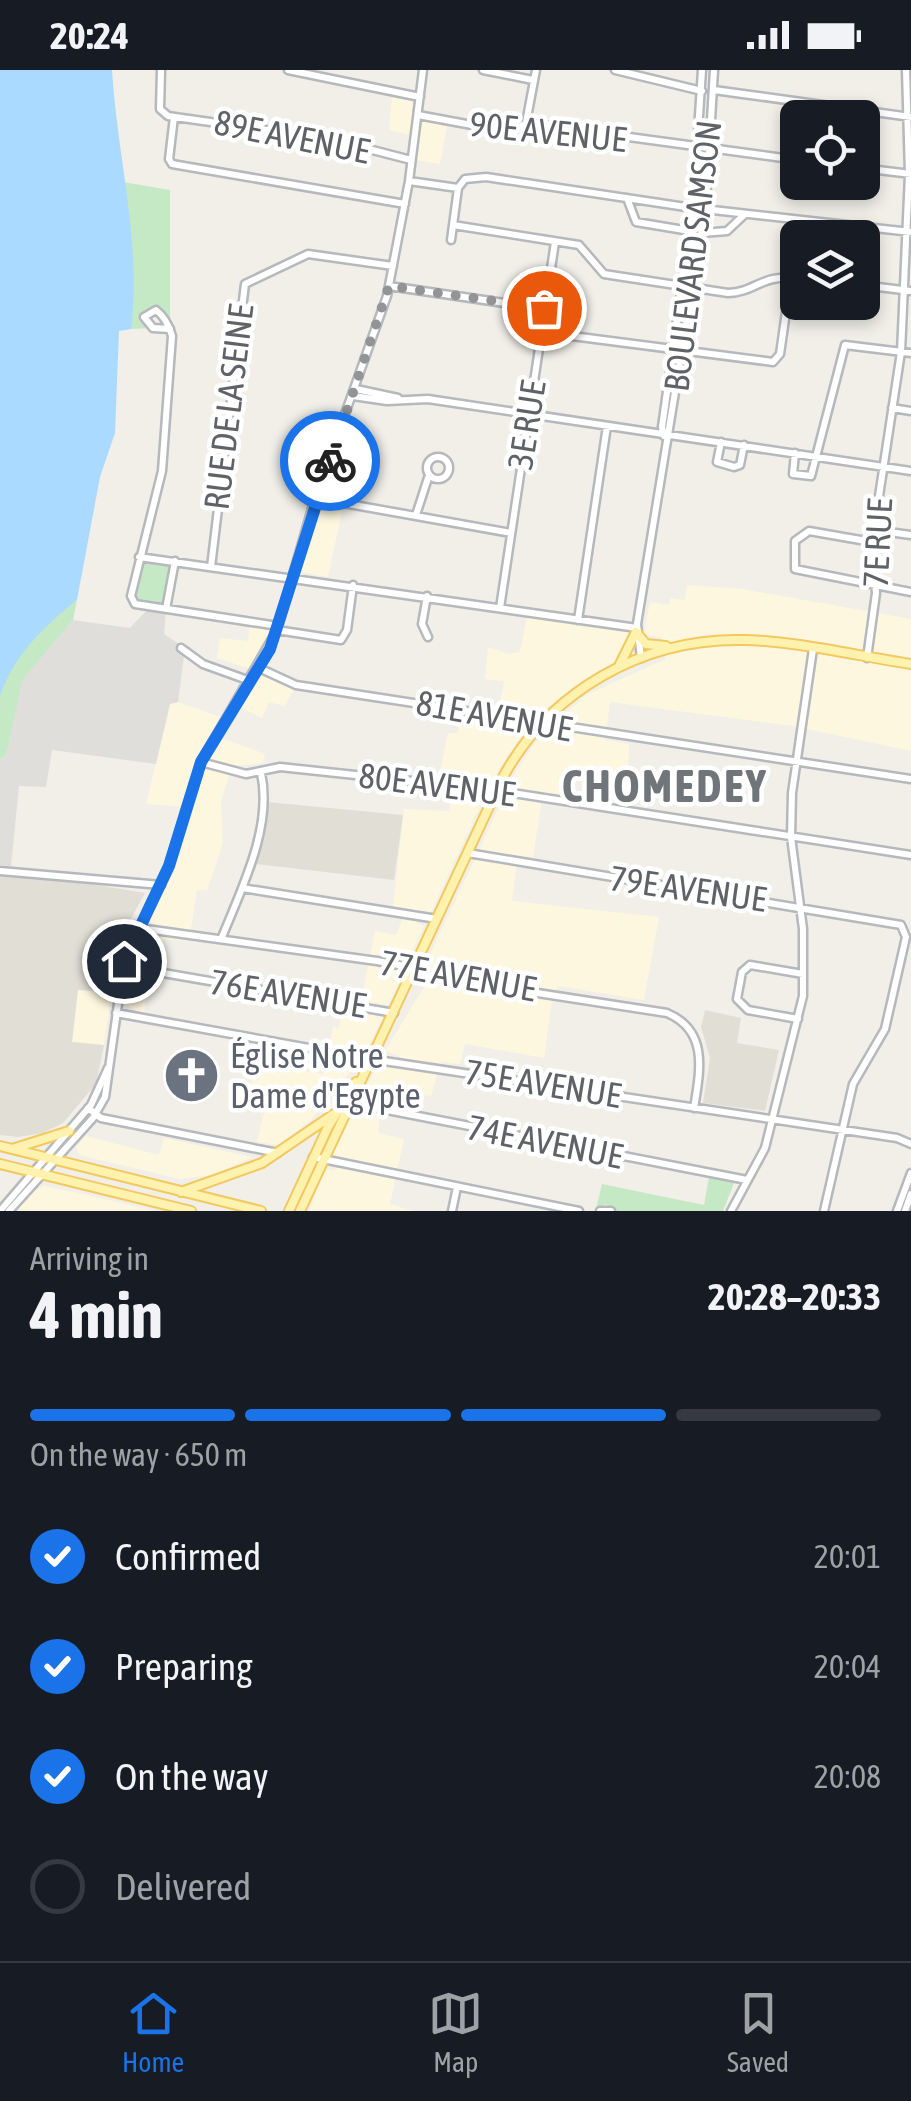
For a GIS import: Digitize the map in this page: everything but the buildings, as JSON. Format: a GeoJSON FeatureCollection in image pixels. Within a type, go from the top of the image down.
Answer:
{"type":"FeatureCollection","features":[{"type":"Feature","properties":{"kind":"main road"},"geometry":{"type":"LineString","coordinates":[[618,667],[636,630],[647,644],[675,648]]}},
{"type":"Feature","properties":{"kind":"main road"},"geometry":{"type":"LineString","coordinates":[[289,1211],[370,1062],[497,790],[542,723],[572,695],[641,658],[675,648],[737,640],[911,664]]}},
{"type":"Feature","properties":{"kind":"main road"},"geometry":{"type":"LineString","coordinates":[[180,1192],[258,1165],[280,1153],[346,1102]]}},
{"type":"Feature","properties":{"kind":"main road"},"geometry":{"type":"LineString","coordinates":[[300,1211],[334,1114]]}},
{"type":"Feature","properties":{"kind":"main road"},"geometry":{"type":"LineString","coordinates":[[12,1149],[68,1131]]}},
{"type":"Feature","properties":{"kind":"main road"},"geometry":{"type":"LineString","coordinates":[[0,1146],[261,1211]]}},
{"type":"Feature","properties":{"kind":"main road"},"geometry":{"type":"LineString","coordinates":[[0,1164],[191,1211]]}},
{"type":"Feature","properties":{"kind":"street"},"geometry":{"type":"LineString","coordinates":[[162,70],[160,109],[174,117],[172,164],[405,204]]}},
{"type":"Feature","properties":{"kind":"street","name":"90E AVENUE"},"geometry":{"type":"LineString","coordinates":[[288,70],[420,96]]}},
{"type":"Feature","properties":{"kind":"street"},"geometry":{"type":"LineString","coordinates":[[3,1208],[51,1159],[109,1087],[122,966],[161,885],[201,762],[278,628],[291,575],[389,286],[409,182],[423,70]]}},
{"type":"Feature","properties":{"kind":"street"},"geometry":{"type":"LineString","coordinates":[[483,70],[533,80]]}},
{"type":"Feature","properties":{"kind":"street"},"geometry":{"type":"LineString","coordinates":[[526,124],[536,70]]}},
{"type":"Feature","properties":{"kind":"street"},"geometry":{"type":"LineString","coordinates":[[615,70],[702,91]]}},
{"type":"Feature","properties":{"kind":"street","name":"BOULEVARD SAMSON"},"geometry":{"type":"LineString","coordinates":[[688,287],[702,70]]}},
{"type":"Feature","properties":{"kind":"street","name":"BOULEVARD SAMSON"},"geometry":{"type":"LineString","coordinates":[[641,658],[636,630],[677,351],[706,208],[714,70]]}},
{"type":"Feature","properties":{"kind":"street","name":"7E RUE"},"geometry":{"type":"LineString","coordinates":[[867,658],[876,586],[872,542],[907,290],[910,174],[906,70]]}},
{"type":"Feature","properties":{"kind":"street"},"geometry":{"type":"LineString","coordinates":[[714,90],[909,117]]}},
{"type":"Feature","properties":{"kind":"street","name":"90E AVENUE"},"geometry":{"type":"LineString","coordinates":[[418,115],[510,132],[526,124],[780,158]]}},
{"type":"Feature","properties":{"kind":"street","name":"89E AVENUE"},"geometry":{"type":"LineString","coordinates":[[174,117],[330,139],[411,160]]}},
{"type":"Feature","properties":{"kind":"street"},"geometry":{"type":"LineString","coordinates":[[880,170],[910,174]]}},
{"type":"Feature","properties":{"kind":"street","name":"89E AVENUE"},"geometry":{"type":"LineString","coordinates":[[409,182],[458,188],[465,178],[486,177],[693,208],[908,232]]}},
{"type":"Feature","properties":{"kind":"street"},"geometry":{"type":"LineString","coordinates":[[451,240],[458,188]]}},
{"type":"Feature","properties":{"kind":"street"},"geometry":{"type":"LineString","coordinates":[[627,198],[636,222],[690,231]]}},
{"type":"Feature","properties":{"kind":"street","name":"89E AVENUE"},"geometry":{"type":"LineString","coordinates":[[702,232],[730,230],[745,214]]}},
{"type":"Feature","properties":{"kind":"street"},"geometry":{"type":"LineString","coordinates":[[453,225],[579,245],[604,274],[743,293],[764,278],[780,278]]}},
{"type":"Feature","properties":{"kind":"street","name":"3E RUE"},"geometry":{"type":"LineString","coordinates":[[500,608],[555,242]]}},
{"type":"Feature","properties":{"kind":"street","name":"RUE DE LA SEINE"},"geometry":{"type":"LineString","coordinates":[[211,567],[242,288],[248,279],[308,254],[394,266]]}},
{"type":"Feature","properties":{"kind":"street"},"geometry":{"type":"LineString","coordinates":[[389,286],[544,308]]}},
{"type":"Feature","properties":{"kind":"street"},"geometry":{"type":"LineString","coordinates":[[880,287],[907,290]]}},
{"type":"Feature","properties":{"kind":"street"},"geometry":{"type":"LineString","coordinates":[[541,332],[773,362],[780,354],[786,320]]}},
{"type":"Feature","properties":{"kind":"street"},"geometry":{"type":"LineString","coordinates":[[170,329],[162,471],[131,580],[135,604],[340,640],[347,630],[352,585]]}},
{"type":"Feature","properties":{"kind":"street"},"geometry":{"type":"LineString","coordinates":[[795,453],[793,474],[810,476],[845,345],[911,353]]}},
{"type":"Feature","properties":{"kind":"street"},"geometry":{"type":"LineString","coordinates":[[354,392],[529,413],[911,471]]}},
{"type":"Feature","properties":{"kind":"street"},"geometry":{"type":"LineString","coordinates":[[892,408],[911,412]]}},
{"type":"Feature","properties":{"kind":"street"},"geometry":{"type":"LineString","coordinates":[[578,620],[607,426]]}},
{"type":"Feature","properties":{"kind":"street"},"geometry":{"type":"LineString","coordinates":[[721,442],[718,462],[734,467],[740,465],[744,445]]}},
{"type":"Feature","properties":{"kind":"street"},"geometry":{"type":"LineString","coordinates":[[416,515],[428,478]]}},
{"type":"Feature","properties":{"kind":"street"},"geometry":{"type":"LineString","coordinates":[[316,498],[511,533]]}},
{"type":"Feature","properties":{"kind":"street"},"geometry":{"type":"LineString","coordinates":[[874,530],[911,535]]}},
{"type":"Feature","properties":{"kind":"street"},"geometry":{"type":"LineString","coordinates":[[872,542],[809,532],[795,541],[795,569],[911,592]]}},
{"type":"Feature","properties":{"kind":"street"},"geometry":{"type":"LineString","coordinates":[[138,556],[291,575],[636,630]]}},
{"type":"Feature","properties":{"kind":"street"},"geometry":{"type":"LineString","coordinates":[[166,609],[175,561]]}},
{"type":"Feature","properties":{"kind":"street"},"geometry":{"type":"LineString","coordinates":[[427,596],[422,624],[428,637]]}},
{"type":"Feature","properties":{"kind":"street"},"geometry":{"type":"LineString","coordinates":[[180,648],[203,664],[250,681]]}},
{"type":"Feature","properties":{"kind":"street"},"geometry":{"type":"LineString","coordinates":[[731,1211],[774,1119],[798,1019],[804,974],[791,837],[813,650]]}},
{"type":"Feature","properties":{"kind":"street","name":"81E AVENUE"},"geometry":{"type":"LineString","coordinates":[[258,668],[296,685],[911,779]]}},
{"type":"Feature","properties":{"kind":"street","name":"80E AVENUE"},"geometry":{"type":"LineString","coordinates":[[201,762],[246,774],[280,767],[497,790],[911,855]]}},
{"type":"Feature","properties":{"kind":"street"},"geometry":{"type":"LineString","coordinates":[[222,937],[242,888],[262,806],[260,772]]}},
{"type":"Feature","properties":{"kind":"street","name":"79E AVENUE"},"geometry":{"type":"LineString","coordinates":[[468,853],[895,922],[904,931],[884,1030],[853,1084],[841,1130]]}},
{"type":"Feature","properties":{"kind":"street"},"geometry":{"type":"LineString","coordinates":[[0,871],[161,885]]}},
{"type":"Feature","properties":{"kind":"street"},"geometry":{"type":"LineString","coordinates":[[242,888],[437,919]]}},
{"type":"Feature","properties":{"kind":"street","name":"77E AVENUE"},"geometry":{"type":"LineString","coordinates":[[139,928],[404,966],[413,971],[639,1007],[678,1018],[688,1026],[699,1051],[694,1108]]}},
{"type":"Feature","properties":{"kind":"street"},"geometry":{"type":"LineString","coordinates":[[798,1019],[748,1010],[737,998],[742,972],[750,965],[804,974]]}},
{"type":"Feature","properties":{"kind":"street","name":"76E AVENUE"},"geometry":{"type":"LineString","coordinates":[[122,966],[394,1013]]}},
{"type":"Feature","properties":{"kind":"street","name":"75E AVENUE"},"geometry":{"type":"LineString","coordinates":[[116,1014],[370,1062],[774,1119],[911,1144]]}},
{"type":"Feature","properties":{"kind":"street","name":"74E AVENUE"},"geometry":{"type":"LineString","coordinates":[[346,1102],[747,1180]]}},
{"type":"Feature","properties":{"kind":"street"},"geometry":{"type":"LineString","coordinates":[[51,1159],[68,1131],[91,1112]]}},
{"type":"Feature","properties":{"kind":"street"},"geometry":{"type":"LineString","coordinates":[[91,1112],[280,1153]]}},
{"type":"Feature","properties":{"kind":"street"},"geometry":{"type":"LineString","coordinates":[[824,1211],[841,1130]]}},
{"type":"Feature","properties":{"kind":"street"},"geometry":{"type":"LineString","coordinates":[[252,1148],[258,1165]]}},
{"type":"Feature","properties":{"kind":"street"},"geometry":{"type":"LineString","coordinates":[[318,1159],[578,1211]]}},
{"type":"Feature","properties":{"kind":"street"},"geometry":{"type":"LineString","coordinates":[[897,1211],[911,1173]]}},
{"type":"Feature","properties":{"kind":"street"},"geometry":{"type":"LineString","coordinates":[[452,1211],[456,1188]]}},
{"type":"Feature","properties":{"kind":"street"},"geometry":{"type":"LineString","coordinates":[[905,1211],[911,1194]]}},
{"type":"Feature","properties":{"kind":"street"},"geometry":{"type":"LineString","coordinates":[[600,1211],[610,1211]]}},
{"type":"Feature","properties":{"kind":"shaded area"},"geometry":{"type":"Polygon","coordinates":[[[392,96],[413,101],[412,119],[447,126],[440,164],[416,160],[419,137],[389,130],[392,96]]]}},
{"type":"Feature","properties":{"kind":"shaded area"},"geometry":{"type":"Polygon","coordinates":[[[322,502],[343,506],[328,577],[299,572],[322,502]]]}},
{"type":"Feature","properties":{"kind":"shaded area"},"geometry":{"type":"Polygon","coordinates":[[[687,585],[742,589],[911,619],[911,751],[793,726],[610,702],[605,740],[629,744],[628,779],[573,770],[566,796],[543,793],[533,857],[518,856],[512,901],[659,917],[644,1000],[558,986],[552,1000],[544,1058],[465,1044],[460,1064],[441,1062],[431,1096],[382,1087],[378,1133],[404,1139],[390,1204],[413,1211],[309,1211],[324,1169],[336,1170],[339,1159],[331,1156],[352,1111],[363,1112],[367,1102],[359,1100],[378,1066],[398,1068],[400,1056],[385,1051],[427,982],[430,971],[424,967],[516,771],[543,732],[565,735],[569,723],[558,720],[586,695],[666,659],[662,638],[644,634],[650,602],[669,605],[671,598],[685,600],[687,585]]]}},
{"type":"Feature","properties":{"kind":"shaded area"},"geometry":{"type":"Polygon","coordinates":[[[150,607],[166,609],[164,634],[185,648],[178,702],[170,704],[156,764],[52,750],[46,787],[19,786],[11,866],[0,865],[0,760],[7,753],[21,680],[73,620],[130,628],[150,607]]]}},
{"type":"Feature","properties":{"kind":"shaded area"},"geometry":{"type":"Polygon","coordinates":[[[527,617],[629,632],[627,646],[616,660],[538,714],[528,713],[521,723],[527,727],[491,782],[480,781],[484,798],[431,912],[421,911],[416,923],[424,926],[409,959],[401,959],[398,970],[404,972],[388,1005],[374,1003],[371,1013],[383,1017],[365,1053],[346,1050],[346,1060],[357,1063],[312,1119],[279,1145],[257,1142],[264,1112],[246,1107],[253,1073],[263,1064],[324,1074],[333,1027],[339,1028],[343,1009],[359,1011],[375,931],[396,935],[402,920],[404,909],[393,907],[404,809],[449,811],[454,779],[439,777],[448,733],[458,733],[460,714],[497,720],[504,681],[485,679],[488,647],[509,654],[520,652],[527,617]]]}},
{"type":"Feature","properties":{"kind":"shaded area"},"geometry":{"type":"Polygon","coordinates":[[[250,625],[274,629],[254,670],[217,658],[220,638],[248,641],[250,625]]]}},
{"type":"Feature","properties":{"kind":"shaded area"},"geometry":{"type":"Polygon","coordinates":[[[263,669],[296,685],[285,706],[269,702],[262,718],[239,707],[263,669]]]}},
{"type":"Feature","properties":{"kind":"shaded area"},"geometry":{"type":"Polygon","coordinates":[[[178,702],[223,718],[213,735],[265,754],[263,763],[232,766],[221,802],[223,844],[207,890],[197,890],[189,941],[164,939],[155,991],[147,989],[144,1014],[123,1004],[110,1004],[104,1045],[72,1042],[78,990],[124,995],[129,975],[137,974],[140,964],[134,959],[141,937],[149,936],[154,925],[148,922],[175,865],[191,807],[146,804],[170,704],[178,702]]]}},
{"type":"Feature","properties":{"kind":"shaded area"},"geometry":{"type":"Polygon","coordinates":[[[267,802],[403,815],[394,880],[256,864],[267,802]]]}},
{"type":"Feature","properties":{"kind":"shaded area"},"geometry":{"type":"Polygon","coordinates":[[[0,869],[145,893],[127,926],[110,991],[78,990],[72,1042],[104,1045],[96,1084],[63,1123],[43,1133],[18,1137],[0,1135],[0,869]]]}},
{"type":"Feature","properties":{"kind":"shaded area"},"geometry":{"type":"Polygon","coordinates":[[[705,1010],[741,1018],[737,1043],[779,1050],[765,1111],[703,1103],[710,1058],[701,1027],[705,1010]]]}},
{"type":"Feature","properties":{"kind":"shaded area"},"geometry":{"type":"Polygon","coordinates":[[[86,1136],[159,1155],[164,1138],[252,1157],[213,1175],[180,1179],[79,1155],[76,1147],[86,1136]]]}},
{"type":"Feature","properties":{"kind":"shaded area"},"geometry":{"type":"Polygon","coordinates":[[[44,1186],[153,1211],[17,1211],[30,1193],[44,1186]]]}},
{"type":"Feature","properties":{"kind":"green space"},"geometry":{"type":"Polygon","coordinates":[[[123,182],[170,190],[170,329],[156,310],[144,317],[153,328],[131,329],[123,182]]]}},
{"type":"Feature","properties":{"kind":"green space"},"geometry":{"type":"Polygon","coordinates":[[[139,557],[175,561],[166,609],[135,604],[131,579],[139,557]]]}},
{"type":"Feature","properties":{"kind":"green space"},"geometry":{"type":"Polygon","coordinates":[[[77,600],[73,620],[22,680],[7,753],[0,760],[0,696],[10,668],[41,630],[77,600]]]}},
{"type":"Feature","properties":{"kind":"green space"},"geometry":{"type":"Polygon","coordinates":[[[709,1177],[734,1183],[723,1211],[614,1211],[606,1204],[596,1209],[602,1184],[704,1205],[709,1177]]]}},
{"type":"Feature","properties":{"kind":"water"},"geometry":{"type":"Polygon","coordinates":[[[0,70],[112,70],[131,233],[134,297],[131,329],[119,331],[115,433],[100,477],[77,600],[31,643],[0,696],[0,70]]]}},
{"type":"Feature","properties":{"kind":"way so far"},"geometry":{"type":"LineString","coordinates":[[330,461],[389,286],[544,308]]}},
{"type":"Feature","properties":{"kind":"place","name":"Église Notre Dame d'Egypte"},"geometry":{"type":"Point","coordinates":[191,1076]}},
{"type":"Feature","properties":{"kind":"district","name":"CHOMEDEY"},"geometry":{"type":"Point","coordinates":[665,786]}},
{"type":"Feature","properties":{"kind":"route"},"geometry":{"type":"LineString","coordinates":[[124,961],[169,866],[201,762],[270,649],[330,461]]}}]}
